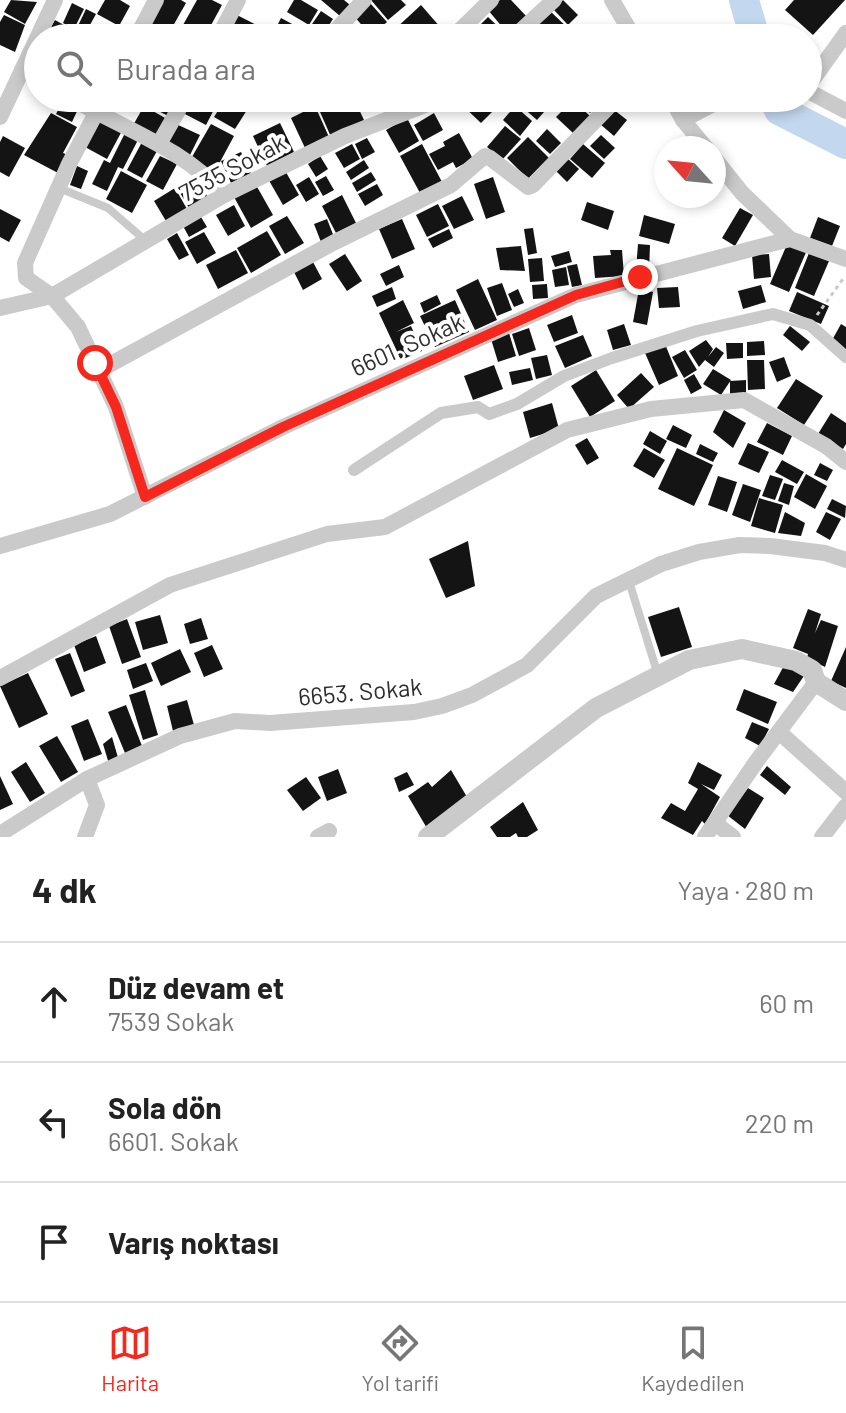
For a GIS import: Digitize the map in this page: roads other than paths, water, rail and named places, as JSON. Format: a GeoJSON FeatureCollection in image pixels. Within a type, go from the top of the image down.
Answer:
{"type":"FeatureCollection","features":[{"type":"Feature","properties":{"kind":"street"},"geometry":{"type":"LineString","coordinates":[[44,24],[55,0]]}},
{"type":"Feature","properties":{"kind":"street"},"geometry":{"type":"LineString","coordinates":[[148,24],[156,0]]}},
{"type":"Feature","properties":{"kind":"street"},"geometry":{"type":"LineString","coordinates":[[225,24],[238,0]]}},
{"type":"Feature","properties":{"kind":"street"},"geometry":{"type":"LineString","coordinates":[[342,24],[364,0]]}},
{"type":"Feature","properties":{"kind":"street"},"geometry":{"type":"LineString","coordinates":[[466,24],[491,0]]}},
{"type":"Feature","properties":{"kind":"street"},"geometry":{"type":"LineString","coordinates":[[528,24],[554,0]]}},
{"type":"Feature","properties":{"kind":"street"},"geometry":{"type":"LineString","coordinates":[[612,0],[626,24]]}},
{"type":"Feature","properties":{"kind":"street"},"geometry":{"type":"LineString","coordinates":[[822,68],[846,33]]}},
{"type":"Feature","properties":{"kind":"street"},"geometry":{"type":"LineString","coordinates":[[0,117],[24,66]]}},
{"type":"Feature","properties":{"kind":"street"},"geometry":{"type":"LineString","coordinates":[[822,96],[846,111]]}},
{"type":"Feature","properties":{"kind":"street"},"geometry":{"type":"LineString","coordinates":[[96,112],[58,187],[25,263],[26,278],[52,296],[78,327],[116,407],[145,497]]}},
{"type":"Feature","properties":{"kind":"street"},"geometry":{"type":"LineString","coordinates":[[111,112],[209,177],[224,195]]}},
{"type":"Feature","properties":{"kind":"street"},"geometry":{"type":"LineString","coordinates":[[159,144],[177,112]]}},
{"type":"Feature","properties":{"kind":"street","name":"7535 Sokak"},"geometry":{"type":"LineString","coordinates":[[0,308],[52,296],[224,195],[345,136],[407,112]]}},
{"type":"Feature","properties":{"kind":"street"},"geometry":{"type":"LineString","coordinates":[[98,371],[333,243],[451,185],[485,156],[517,181],[528,187],[533,185],[603,112]]}},
{"type":"Feature","properties":{"kind":"street"},"geometry":{"type":"LineString","coordinates":[[679,112],[696,136]]}},
{"type":"Feature","properties":{"kind":"street"},"geometry":{"type":"LineString","coordinates":[[683,120],[698,112]]}},
{"type":"Feature","properties":{"kind":"street"},"geometry":{"type":"LineString","coordinates":[[726,173],[742,193],[790,239],[846,259]]}},
{"type":"Feature","properties":{"kind":"street","name":"6601. Sokak"},"geometry":{"type":"LineString","coordinates":[[0,546],[110,514],[283,427],[576,295],[790,239]]}},
{"type":"Feature","properties":{"kind":"street"},"geometry":{"type":"LineString","coordinates":[[354,470],[441,413],[478,407],[489,414],[517,404],[564,376],[662,341],[773,314],[810,325],[846,357]]}},
{"type":"Feature","properties":{"kind":"street"},"geometry":{"type":"LineString","coordinates":[[0,678],[170,585],[327,534],[385,527],[567,430],[651,409],[744,400],[826,446],[846,462]]}},
{"type":"Feature","properties":{"kind":"street","name":"6653. Sokak"},"geometry":{"type":"LineString","coordinates":[[0,834],[87,779],[180,736],[235,721],[270,723],[414,712],[472,695],[527,665],[596,596],[661,564],[699,552],[740,545],[825,553],[846,560]]}},
{"type":"Feature","properties":{"kind":"street"},"geometry":{"type":"LineString","coordinates":[[428,837],[596,708],[689,660],[742,649],[796,661],[812,670],[816,682],[846,701]]}},
{"type":"Feature","properties":{"kind":"street"},"geometry":{"type":"LineString","coordinates":[[733,837],[710,830],[816,682]]}},
{"type":"Feature","properties":{"kind":"street"},"geometry":{"type":"LineString","coordinates":[[779,732],[846,792]]}},
{"type":"Feature","properties":{"kind":"street"},"geometry":{"type":"LineString","coordinates":[[85,837],[97,805],[87,779]]}},
{"type":"Feature","properties":{"kind":"street"},"geometry":{"type":"LineString","coordinates":[[822,837],[846,806]]}},
{"type":"Feature","properties":{"kind":"lane"},"geometry":{"type":"LineString","coordinates":[[58,187],[108,208],[146,241]]}},
{"type":"Feature","properties":{"kind":"lane"},"geometry":{"type":"LineString","coordinates":[[628,578],[658,676]]}},
{"type":"Feature","properties":{"kind":"waterway"},"geometry":{"type":"LineString","coordinates":[[744,0],[751,24]]}},
{"type":"Feature","properties":{"kind":"waterway"},"geometry":{"type":"LineString","coordinates":[[783,112],[846,144]]}}]}
